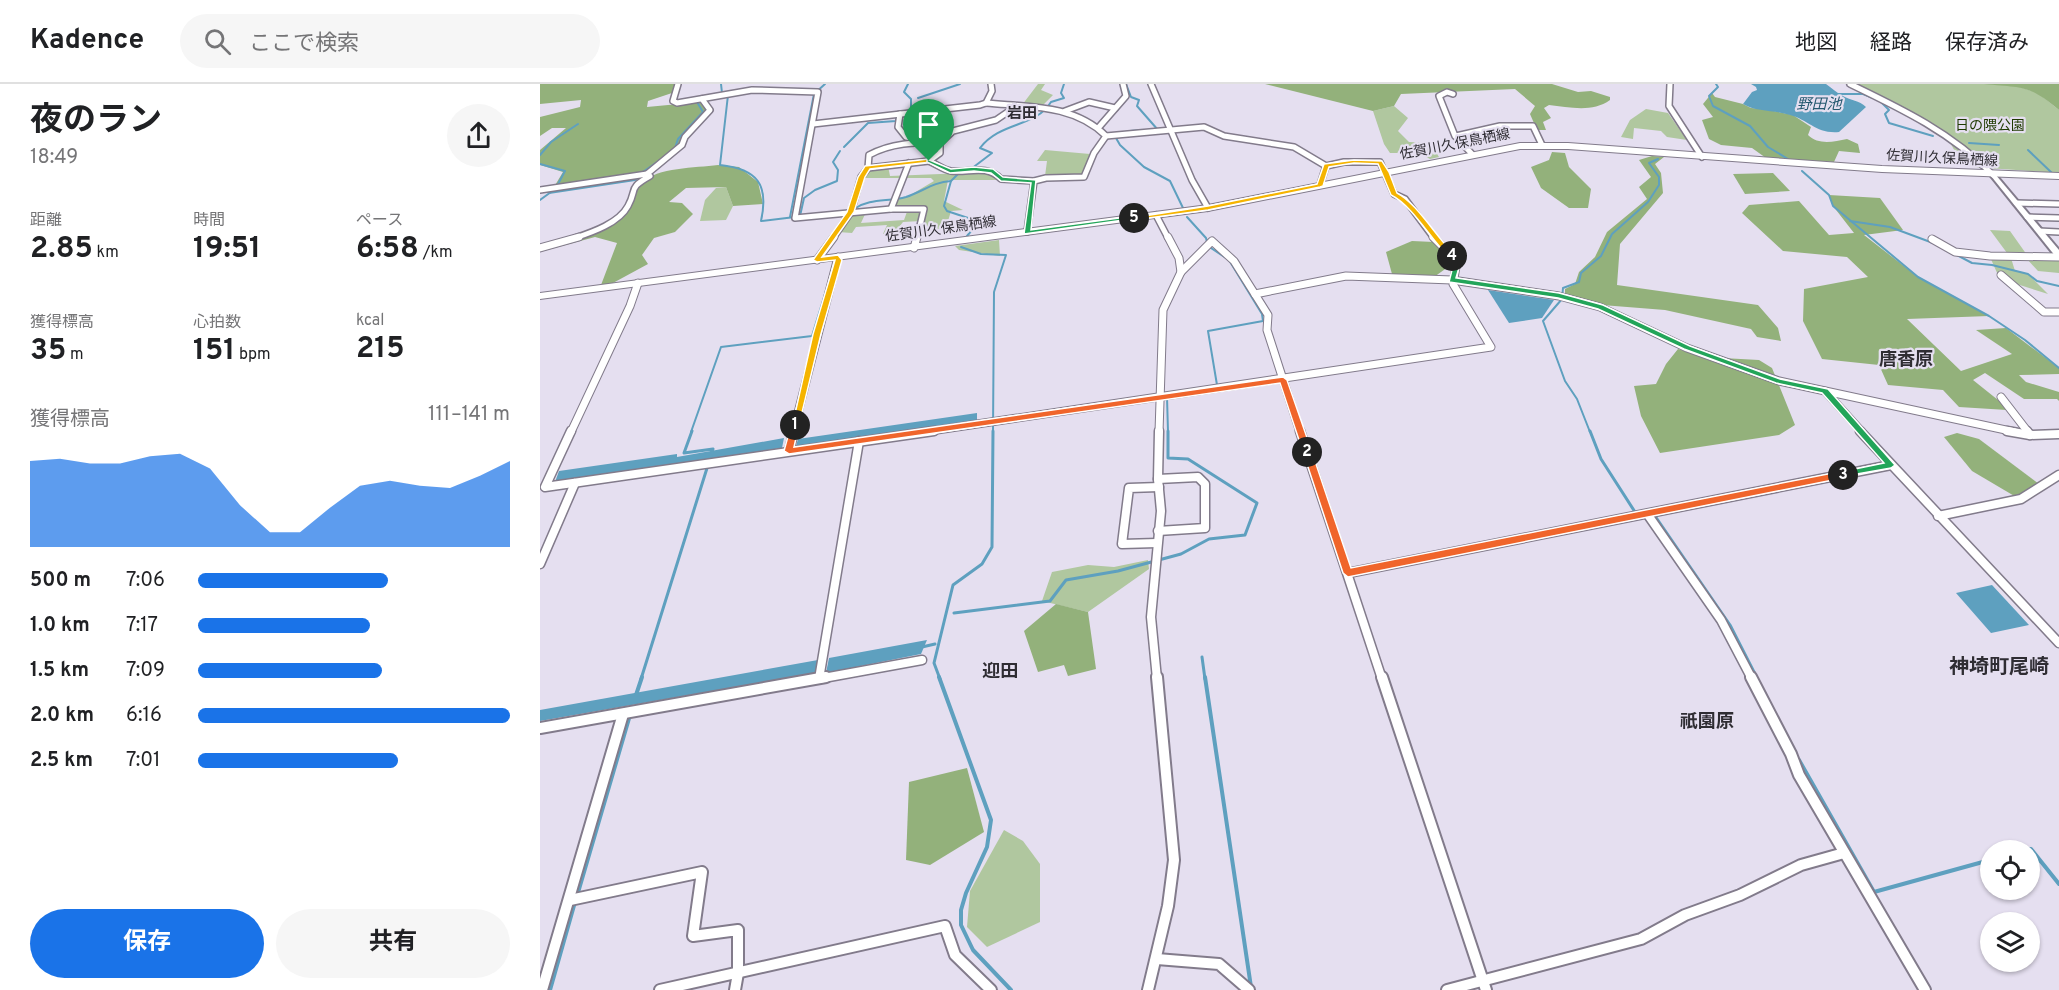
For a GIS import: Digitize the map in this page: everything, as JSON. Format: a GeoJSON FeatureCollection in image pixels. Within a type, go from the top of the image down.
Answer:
{"type":"FeatureCollection","features":[{"type":"Feature","properties":{"kind":"main road","name":"佐賀川久保鳥栖線"},"geometry":{"type":"LineString","coordinates":[[540,296],[1208,208],[1472,154],[1542,145],[1702,158],[1993,175],[2059,176]]}},
{"type":"Feature","properties":{"kind":"street"},"geometry":{"type":"LineString","coordinates":[[678,84],[673,101],[688,103],[752,90],[816,92],[813,124],[796,217],[891,209],[924,209],[914,248]]}},
{"type":"Feature","properties":{"kind":"street"},"geometry":{"type":"LineString","coordinates":[[986,103],[992,91],[991,84]]}},
{"type":"Feature","properties":{"kind":"street"},"geometry":{"type":"LineString","coordinates":[[1099,127],[1126,96],[1123,84]]}},
{"type":"Feature","properties":{"kind":"street"},"geometry":{"type":"LineString","coordinates":[[1151,84],[1191,180],[1208,208]]}},
{"type":"Feature","properties":{"kind":"street"},"geometry":{"type":"LineString","coordinates":[[1670,84],[1669,106],[1702,158]]}},
{"type":"Feature","properties":{"kind":"street"},"geometry":{"type":"LineString","coordinates":[[1850,84],[1920,117],[1965,148],[1993,175],[2055,247],[2059,256],[1990,256],[1955,252],[1932,239]]}},
{"type":"Feature","properties":{"kind":"street"},"geometry":{"type":"LineString","coordinates":[[1453,94],[1447,92],[1439,96],[1456,136],[1472,154]]}},
{"type":"Feature","properties":{"kind":"street"},"geometry":{"type":"LineString","coordinates":[[540,190],[647,174],[682,145],[685,137],[710,110],[702,99]]}},
{"type":"Feature","properties":{"kind":"street"},"geometry":{"type":"LineString","coordinates":[[1065,111],[1089,102],[1115,108]]}},
{"type":"Feature","properties":{"kind":"street"},"geometry":{"type":"LineString","coordinates":[[638,283],[630,306],[545,487],[1283,380],[1491,347],[1452,280],[1457,261],[1436,241],[1405,200],[1394,194],[1380,162],[1354,161],[1326,166],[1294,147],[1224,136],[1204,127],[1108,135],[1099,127],[1065,111],[986,103],[813,124]]}},
{"type":"Feature","properties":{"kind":"street"},"geometry":{"type":"LineString","coordinates":[[817,260],[847,212],[861,177],[868,168],[869,155],[880,149],[921,142],[940,143],[953,131],[996,120],[1015,107]]}},
{"type":"Feature","properties":{"kind":"street"},"geometry":{"type":"LineString","coordinates":[[900,114],[897,127],[906,136],[921,142]]}},
{"type":"Feature","properties":{"kind":"street"},"geometry":{"type":"LineString","coordinates":[[1456,136],[1500,126],[1533,126],[1542,145]]}},
{"type":"Feature","properties":{"kind":"street"},"geometry":{"type":"LineString","coordinates":[[929,161],[950,171],[971,169],[993,171],[1001,179],[1034,181],[1046,178],[1084,177],[1094,153],[1108,135]]}},
{"type":"Feature","properties":{"kind":"street"},"geometry":{"type":"LineString","coordinates":[[868,168],[929,161],[940,153],[940,143]]}},
{"type":"Feature","properties":{"kind":"street"},"geometry":{"type":"LineString","coordinates":[[891,209],[909,163]]}},
{"type":"Feature","properties":{"kind":"street"},"geometry":{"type":"LineString","coordinates":[[1320,186],[1326,166]]}},
{"type":"Feature","properties":{"kind":"street"},"geometry":{"type":"LineString","coordinates":[[540,248],[596,229],[624,212],[629,206],[632,190],[638,183],[650,176],[647,174]]}},
{"type":"Feature","properties":{"kind":"street"},"geometry":{"type":"LineString","coordinates":[[1027,232],[1034,181]]}},
{"type":"Feature","properties":{"kind":"street"},"geometry":{"type":"LineString","coordinates":[[2016,203],[2059,204]]}},
{"type":"Feature","properties":{"kind":"street"},"geometry":{"type":"LineString","coordinates":[[1156,215],[1179,258],[1181,272]]}},
{"type":"Feature","properties":{"kind":"street"},"geometry":{"type":"LineString","coordinates":[[2027,217],[2059,218]]}},
{"type":"Feature","properties":{"kind":"street"},"geometry":{"type":"LineString","coordinates":[[2039,231],[2059,232]]}},
{"type":"Feature","properties":{"kind":"street"},"geometry":{"type":"LineString","coordinates":[[1148,990],[1157,959],[1174,860],[1151,617],[1161,511],[1159,483],[1163,310],[1181,272],[1212,242],[1234,261],[1268,315],[1267,330],[1283,380],[1484,985]]}},
{"type":"Feature","properties":{"kind":"street"},"geometry":{"type":"LineString","coordinates":[[789,451],[838,258]]}},
{"type":"Feature","properties":{"kind":"street"},"geometry":{"type":"LineString","coordinates":[[2001,275],[2044,312],[2059,312]]}},
{"type":"Feature","properties":{"kind":"street"},"geometry":{"type":"LineString","coordinates":[[1255,294],[1346,276],[1452,280],[1563,297],[1600,307],[1687,348],[1779,381],[1960,422],[2030,435],[2059,434]]}},
{"type":"Feature","properties":{"kind":"street"},"geometry":{"type":"LineString","coordinates":[[1825,391],[1938,516],[2059,643]]}},
{"type":"Feature","properties":{"kind":"street"},"geometry":{"type":"LineString","coordinates":[[2001,397],[2030,435]]}},
{"type":"Feature","properties":{"kind":"street"},"geometry":{"type":"LineString","coordinates":[[819,679],[859,441]]}},
{"type":"Feature","properties":{"kind":"street"},"geometry":{"type":"LineString","coordinates":[[1348,573],[1891,465]]}},
{"type":"Feature","properties":{"kind":"street"},"geometry":{"type":"LineString","coordinates":[[1938,516],[2021,499],[2059,475]]}},
{"type":"Feature","properties":{"kind":"street"},"geometry":{"type":"LineString","coordinates":[[1157,543],[1122,544],[1129,488],[1198,477],[1205,484],[1205,528],[1158,531]]}},
{"type":"Feature","properties":{"kind":"street"},"geometry":{"type":"LineString","coordinates":[[540,564],[575,483]]}},
{"type":"Feature","properties":{"kind":"street"},"geometry":{"type":"LineString","coordinates":[[1648,515],[1721,620],[1791,754],[1799,775],[1925,990]]}},
{"type":"Feature","properties":{"kind":"street"},"geometry":{"type":"LineString","coordinates":[[540,728],[922,660]]}},
{"type":"Feature","properties":{"kind":"street"},"geometry":{"type":"LineString","coordinates":[[542,990],[623,714]]}},
{"type":"Feature","properties":{"kind":"street"},"geometry":{"type":"LineString","coordinates":[[1448,990],[1484,985],[1641,939],[1685,915],[1740,895],[1801,865],[1844,853]]}},
{"type":"Feature","properties":{"kind":"street"},"geometry":{"type":"LineString","coordinates":[[570,900],[702,873],[693,936],[738,930],[738,973],[735,990]]}},
{"type":"Feature","properties":{"kind":"street"},"geometry":{"type":"LineString","coordinates":[[660,990],[945,926],[955,955],[991,990]]}},
{"type":"Feature","properties":{"kind":"street"},"geometry":{"type":"LineString","coordinates":[[1157,959],[1219,964],[1249,990]]}},
{"type":"Feature","properties":{"kind":"green space"},"geometry":{"type":"Polygon","coordinates":[[[540,84],[677,84],[672,93],[648,101],[647,107],[700,102],[708,111],[680,145],[644,174],[554,187],[563,172],[540,165],[540,150],[566,128],[552,128],[540,136],[540,117],[580,107],[581,100],[540,104],[540,84]]]}},
{"type":"Feature","properties":{"kind":"green space"},"geometry":{"type":"Polygon","coordinates":[[[1038,84],[1045,84],[1041,90],[1053,95],[1041,107],[1022,105],[1038,84]]]}},
{"type":"Feature","properties":{"kind":"green space"},"geometry":{"type":"Polygon","coordinates":[[[1265,84],[1552,84],[1578,92],[1591,91],[1610,97],[1610,100],[1588,108],[1549,105],[1544,108],[1551,118],[1543,122],[1546,130],[1537,130],[1530,114],[1535,106],[1515,89],[1401,94],[1394,106],[1373,111],[1265,84]]]}},
{"type":"Feature","properties":{"kind":"green space","name":"日の隈公園"},"geometry":{"type":"Polygon","coordinates":[[[1854,84],[2011,84],[2038,93],[2059,110],[2059,173],[1973,167],[1959,159],[1945,133],[1916,114],[1854,84]]]}},
{"type":"Feature","properties":{"kind":"green space"},"geometry":{"type":"Polygon","coordinates":[[[1984,84],[2059,84],[2059,110],[2032,91],[1984,84]]]}},
{"type":"Feature","properties":{"kind":"green space"},"geometry":{"type":"Polygon","coordinates":[[[1712,93],[1715,97],[1751,108],[1793,115],[1811,127],[1808,135],[1812,138],[1826,142],[1847,139],[1858,144],[1860,153],[1839,151],[1834,162],[1766,158],[1752,148],[1721,145],[1709,139],[1702,120],[1713,117],[1703,104],[1712,93]]]}},
{"type":"Feature","properties":{"kind":"green space"},"geometry":{"type":"Polygon","coordinates":[[[1394,106],[1408,118],[1398,131],[1409,142],[1430,143],[1439,157],[1430,159],[1419,153],[1390,153],[1384,144],[1373,111],[1394,106]]]}},
{"type":"Feature","properties":{"kind":"green space"},"geometry":{"type":"Polygon","coordinates":[[[1646,109],[1668,113],[1687,140],[1667,137],[1661,131],[1634,128],[1633,139],[1621,137],[1630,120],[1646,109]]]}},
{"type":"Feature","properties":{"kind":"green space"},"geometry":{"type":"Polygon","coordinates":[[[1045,150],[1090,154],[1082,176],[1045,176],[1047,161],[1037,161],[1045,150]]]}},
{"type":"Feature","properties":{"kind":"green space"},"geometry":{"type":"Polygon","coordinates":[[[1552,152],[1565,153],[1569,167],[1591,189],[1588,208],[1569,208],[1541,188],[1531,167],[1549,160],[1552,152]]]}},
{"type":"Feature","properties":{"kind":"green space"},"geometry":{"type":"Polygon","coordinates":[[[1652,156],[1664,157],[1655,164],[1661,173],[1663,193],[1620,244],[1617,285],[1758,305],[1778,328],[1781,341],[1757,337],[1751,329],[1665,310],[1602,305],[1565,295],[1565,289],[1575,284],[1579,272],[1595,257],[1607,232],[1647,199],[1639,187],[1651,177],[1639,160],[1652,156]]]}},
{"type":"Feature","properties":{"kind":"green space"},"geometry":{"type":"Polygon","coordinates":[[[718,165],[739,167],[758,182],[763,204],[733,206],[726,187],[686,188],[669,202],[682,203],[693,214],[675,232],[654,238],[642,255],[648,264],[613,283],[601,285],[617,243],[595,237],[540,252],[540,249],[578,238],[627,212],[638,186],[648,178],[677,169],[718,165]]]}},
{"type":"Feature","properties":{"kind":"green space"},"geometry":{"type":"Polygon","coordinates":[[[888,166],[890,176],[991,172],[999,180],[948,180],[944,201],[963,210],[951,211],[946,228],[920,230],[921,221],[903,222],[893,235],[883,234],[887,225],[856,227],[852,233],[838,232],[852,213],[866,212],[861,223],[904,220],[908,209],[891,209],[893,200],[907,197],[934,181],[931,178],[865,178],[869,170],[888,166]]]}},
{"type":"Feature","properties":{"kind":"green space"},"geometry":{"type":"Polygon","coordinates":[[[1773,173],[1790,191],[1745,194],[1733,174],[1773,173]]]}},
{"type":"Feature","properties":{"kind":"green space"},"geometry":{"type":"Polygon","coordinates":[[[726,187],[733,206],[726,220],[700,221],[705,200],[716,188],[726,187]]]}},
{"type":"Feature","properties":{"kind":"green space"},"geometry":{"type":"Polygon","coordinates":[[[1829,195],[1880,198],[1903,230],[1864,235],[1918,277],[1989,316],[1907,319],[1961,371],[2012,354],[1976,330],[2006,328],[2059,368],[2059,374],[2019,375],[2026,382],[2059,392],[2059,401],[2057,399],[2024,399],[1985,373],[1973,380],[2007,410],[1959,407],[1943,390],[1888,385],[1879,365],[1822,359],[1803,321],[1804,289],[1868,277],[1847,257],[1783,251],[1742,213],[1749,205],[1799,201],[1829,235],[1854,233],[1833,206],[1829,195]]]}},
{"type":"Feature","properties":{"kind":"green space"},"geometry":{"type":"Polygon","coordinates":[[[1990,230],[2010,231],[2027,255],[2055,256],[2059,261],[2059,273],[2038,271],[2027,259],[2011,258],[2015,271],[2028,274],[2048,294],[2007,281],[1998,275],[1990,257],[2010,257],[1990,230]]]}},
{"type":"Feature","properties":{"kind":"green space"},"geometry":{"type":"Polygon","coordinates":[[[999,240],[1000,256],[959,250],[955,246],[999,240]]]}},
{"type":"Feature","properties":{"kind":"green space"},"geometry":{"type":"Polygon","coordinates":[[[1412,241],[1434,242],[1455,262],[1434,277],[1392,274],[1386,252],[1412,241]]]}},
{"type":"Feature","properties":{"kind":"green space"},"geometry":{"type":"Polygon","coordinates":[[[1678,349],[1704,357],[1759,360],[1772,368],[1795,425],[1779,435],[1660,453],[1641,416],[1634,386],[1656,384],[1666,364],[1678,349]]]}},
{"type":"Feature","properties":{"kind":"green space"},"geometry":{"type":"Polygon","coordinates":[[[1957,433],[1979,439],[2039,484],[2016,497],[1972,471],[1944,437],[1957,433]]]}},
{"type":"Feature","properties":{"kind":"green space"},"geometry":{"type":"Polygon","coordinates":[[[1148,560],[1149,569],[1088,612],[1042,601],[1052,572],[1088,565],[1114,567],[1148,560]]]}},
{"type":"Feature","properties":{"kind":"green space"},"geometry":{"type":"Polygon","coordinates":[[[1056,604],[1088,612],[1096,669],[1068,676],[1064,665],[1038,672],[1024,631],[1056,604]]]}},
{"type":"Feature","properties":{"kind":"green space"},"geometry":{"type":"Polygon","coordinates":[[[967,768],[984,832],[930,865],[906,860],[909,782],[967,768]]]}},
{"type":"Feature","properties":{"kind":"green space"},"geometry":{"type":"Polygon","coordinates":[[[1004,830],[1023,841],[1040,864],[1040,922],[987,947],[967,927],[970,891],[1004,830]]]}},
{"type":"Feature","properties":{"kind":"water","name":"野田池"},"geometry":{"type":"Polygon","coordinates":[[[1751,84],[1826,84],[1846,98],[1866,107],[1839,132],[1824,131],[1797,117],[1743,104],[1752,92],[1757,90],[1751,84]]]}},
{"type":"Feature","properties":{"kind":"water"},"geometry":{"type":"Polygon","coordinates":[[[1488,290],[1554,300],[1542,318],[1509,323],[1488,290]]]}},
{"type":"Feature","properties":{"kind":"water"},"geometry":{"type":"Polygon","coordinates":[[[977,413],[977,420],[796,446],[798,439],[977,413]]]}},
{"type":"Feature","properties":{"kind":"water"},"geometry":{"type":"Polygon","coordinates":[[[784,438],[782,448],[555,482],[559,471],[677,454],[677,457],[784,438]]]}},
{"type":"Feature","properties":{"kind":"water"},"geometry":{"type":"Polygon","coordinates":[[[1992,585],[2029,625],[1991,633],[1956,593],[1992,585]]]}},
{"type":"Feature","properties":{"kind":"water"},"geometry":{"type":"Polygon","coordinates":[[[927,640],[921,654],[826,673],[829,658],[927,640]]]}},
{"type":"Feature","properties":{"kind":"water"},"geometry":{"type":"Polygon","coordinates":[[[818,660],[816,673],[540,721],[540,710],[818,660]]]}},
{"type":"Feature","properties":{"kind":"waterway"},"geometry":{"type":"LineString","coordinates":[[721,84],[722,93]]}},
{"type":"Feature","properties":{"kind":"waterway"},"geometry":{"type":"LineString","coordinates":[[790,217],[814,94],[825,84]]}},
{"type":"Feature","properties":{"kind":"waterway"},"geometry":{"type":"LineString","coordinates":[[908,84],[904,92],[911,99],[911,112],[909,112]]}},
{"type":"Feature","properties":{"kind":"waterway"},"geometry":{"type":"LineString","coordinates":[[918,98],[960,84]]}},
{"type":"Feature","properties":{"kind":"waterway"},"geometry":{"type":"LineString","coordinates":[[971,169],[992,153],[980,148],[988,139],[1007,128],[1027,121],[1044,110],[1051,102],[1064,98],[1061,93],[1064,84]]}},
{"type":"Feature","properties":{"kind":"waterway"},"geometry":{"type":"LineString","coordinates":[[1126,84],[1131,97],[1139,100],[1137,106],[1158,130]]}},
{"type":"Feature","properties":{"kind":"waterway"},"geometry":{"type":"LineString","coordinates":[[1716,84],[1718,87],[1709,96],[1713,106],[1750,126],[1768,147],[1788,159]]}},
{"type":"Feature","properties":{"kind":"waterway"},"geometry":{"type":"LineString","coordinates":[[1835,94],[1863,94],[1873,98]]}},
{"type":"Feature","properties":{"kind":"waterway"},"geometry":{"type":"LineString","coordinates":[[728,95],[720,165],[744,170],[758,181],[763,198],[761,221],[795,217]]}},
{"type":"Feature","properties":{"kind":"waterway"},"geometry":{"type":"LineString","coordinates":[[1879,100],[1889,110],[1885,114],[1889,123],[1933,136]]}},
{"type":"Feature","properties":{"kind":"waterway"},"geometry":{"type":"LineString","coordinates":[[675,148],[678,139],[703,112],[697,102]]}},
{"type":"Feature","properties":{"kind":"waterway"},"geometry":{"type":"LineString","coordinates":[[844,147],[868,123],[896,121],[896,116]]}},
{"type":"Feature","properties":{"kind":"waterway"},"geometry":{"type":"LineString","coordinates":[[540,155],[551,142],[578,124]]}},
{"type":"Feature","properties":{"kind":"waterway"},"geometry":{"type":"LineString","coordinates":[[1130,131],[1144,130]]}},
{"type":"Feature","properties":{"kind":"waterway"},"geometry":{"type":"LineString","coordinates":[[1110,138],[1116,138],[1120,145],[1144,167],[1170,181],[1183,208]]}},
{"type":"Feature","properties":{"kind":"waterway"},"geometry":{"type":"LineString","coordinates":[[1969,143],[1999,145]]}},
{"type":"Feature","properties":{"kind":"waterway"},"geometry":{"type":"LineString","coordinates":[[2028,150],[2052,173]]}},
{"type":"Feature","properties":{"kind":"waterway"},"geometry":{"type":"LineString","coordinates":[[800,216],[804,198],[815,190],[837,181],[838,170],[833,162],[840,151]]}},
{"type":"Feature","properties":{"kind":"waterway"},"geometry":{"type":"LineString","coordinates":[[1590,432],[1577,399],[1565,381],[1543,321],[1562,299],[1563,288],[1579,282],[1581,273],[1601,256],[1612,234],[1648,202],[1659,185],[1659,177],[1649,163],[1658,159]]}},
{"type":"Feature","properties":{"kind":"waterway"},"geometry":{"type":"LineString","coordinates":[[640,174],[660,160]]}},
{"type":"Feature","properties":{"kind":"waterway"},"geometry":{"type":"LineString","coordinates":[[540,164],[565,171],[557,186]]}},
{"type":"Feature","properties":{"kind":"waterway"},"geometry":{"type":"LineString","coordinates":[[1802,171],[1829,195],[1833,206],[1851,221]]}},
{"type":"Feature","properties":{"kind":"waterway"},"geometry":{"type":"LineString","coordinates":[[951,181],[959,173]]}},
{"type":"Feature","properties":{"kind":"waterway"},"geometry":{"type":"LineString","coordinates":[[550,193],[635,180],[638,177]]}},
{"type":"Feature","properties":{"kind":"waterway"},"geometry":{"type":"LineString","coordinates":[[854,209],[873,202],[906,197],[933,185],[951,181]]}},
{"type":"Feature","properties":{"kind":"waterway"},"geometry":{"type":"LineString","coordinates":[[951,181],[944,206],[947,211],[974,220],[977,224],[967,236]]}},
{"type":"Feature","properties":{"kind":"waterway"},"geometry":{"type":"LineString","coordinates":[[540,200],[550,193]]}},
{"type":"Feature","properties":{"kind":"waterway"},"geometry":{"type":"LineString","coordinates":[[1187,217],[1206,238],[1208,246],[1229,260],[1262,314],[1263,321],[1208,331],[1217,385]]}},
{"type":"Feature","properties":{"kind":"waterway"},"geometry":{"type":"LineString","coordinates":[[1851,221],[1890,227],[1933,243]]}},
{"type":"Feature","properties":{"kind":"waterway"},"geometry":{"type":"LineString","coordinates":[[1851,221],[1918,277],[1989,316],[2025,340],[2059,368]]}},
{"type":"Feature","properties":{"kind":"waterway"},"geometry":{"type":"LineString","coordinates":[[961,247],[981,254],[1006,255],[994,292],[993,432]]}},
{"type":"Feature","properties":{"kind":"waterway"},"geometry":{"type":"LineString","coordinates":[[1955,254],[1972,263],[1992,265],[2028,274],[2037,281],[2059,286]]}},
{"type":"Feature","properties":{"kind":"waterway"},"geometry":{"type":"LineString","coordinates":[[691,432],[721,347],[812,336],[829,281]]}},
{"type":"Feature","properties":{"kind":"waterway"},"geometry":{"type":"LineString","coordinates":[[1167,397],[1168,432]]}},
{"type":"Feature","properties":{"kind":"waterway"},"geometry":{"type":"LineString","coordinates":[[641,679],[713,449],[684,453],[692,431]]}},
{"type":"Feature","properties":{"kind":"waterway"},"geometry":{"type":"LineString","coordinates":[[940,679],[934,663],[953,585],[982,564],[992,547],[993,431]]}},
{"type":"Feature","properties":{"kind":"waterway"},"geometry":{"type":"LineString","coordinates":[[1590,431],[1601,459],[1635,512]]}},
{"type":"Feature","properties":{"kind":"waterway"},"geometry":{"type":"LineString","coordinates":[[954,613],[1050,601],[1066,580],[1118,571],[1181,554],[1209,539],[1245,535],[1257,503],[1188,459],[1168,458],[1168,432]]}},
{"type":"Feature","properties":{"kind":"waterway"},"geometry":{"type":"LineString","coordinates":[[1655,516],[1730,625],[1756,676]]}},
{"type":"Feature","properties":{"kind":"waterway"},"geometry":{"type":"LineString","coordinates":[[922,647],[935,644]]}},
{"type":"Feature","properties":{"kind":"waterway"},"geometry":{"type":"LineString","coordinates":[[1202,657],[1205,679]]}},
{"type":"Feature","properties":{"kind":"waterway"},"geometry":{"type":"LineString","coordinates":[[636,695],[642,677]]}},
{"type":"Feature","properties":{"kind":"waterway"},"geometry":{"type":"LineString","coordinates":[[939,677],[991,820],[987,847],[966,893],[961,910],[961,925],[973,950],[1011,990]]}},
{"type":"Feature","properties":{"kind":"waterway"},"geometry":{"type":"LineString","coordinates":[[1205,677],[1251,987]]}},
{"type":"Feature","properties":{"kind":"waterway"},"geometry":{"type":"LineString","coordinates":[[577,896],[630,715]]}},
{"type":"Feature","properties":{"kind":"waterway"},"geometry":{"type":"LineString","coordinates":[[1799,760],[1874,892],[1980,863]]}},
{"type":"Feature","properties":{"kind":"waterway"},"geometry":{"type":"LineString","coordinates":[[2040,860],[2059,884]]}},
{"type":"Feature","properties":{"kind":"waterway"},"geometry":{"type":"LineString","coordinates":[[550,990],[575,902]]}},
{"type":"Feature","properties":{"kind":"district","name":"岩田"},"geometry":{"type":"Point","coordinates":[1022,114]}},
{"type":"Feature","properties":{"kind":"district","name":"唐香原"},"geometry":{"type":"Point","coordinates":[1906,360]}},
{"type":"Feature","properties":{"kind":"district","name":"神埼町尾崎"},"geometry":{"type":"Point","coordinates":[1999,668]}},
{"type":"Feature","properties":{"kind":"district","name":"迎田"},"geometry":{"type":"Point","coordinates":[1000,672]}},
{"type":"Feature","properties":{"kind":"district","name":"祇園原"},"geometry":{"type":"Point","coordinates":[1707,722]}},
{"type":"Feature","properties":{"kind":"route"},"geometry":{"type":"LineString","coordinates":[[929,161],[950,171],[974,169],[993,171],[1001,179],[1034,181],[1027,232],[1208,208],[1263,198],[1320,186],[1326,166],[1354,161],[1380,162],[1394,194],[1405,200],[1436,241],[1457,261],[1452,280],[1559,296],[1600,307],[1687,348],[1779,381],[1825,391],[1891,465],[1348,573],[1283,380],[789,451],[838,258],[817,260],[851,212],[861,177],[868,168],[929,161]]}}]}
